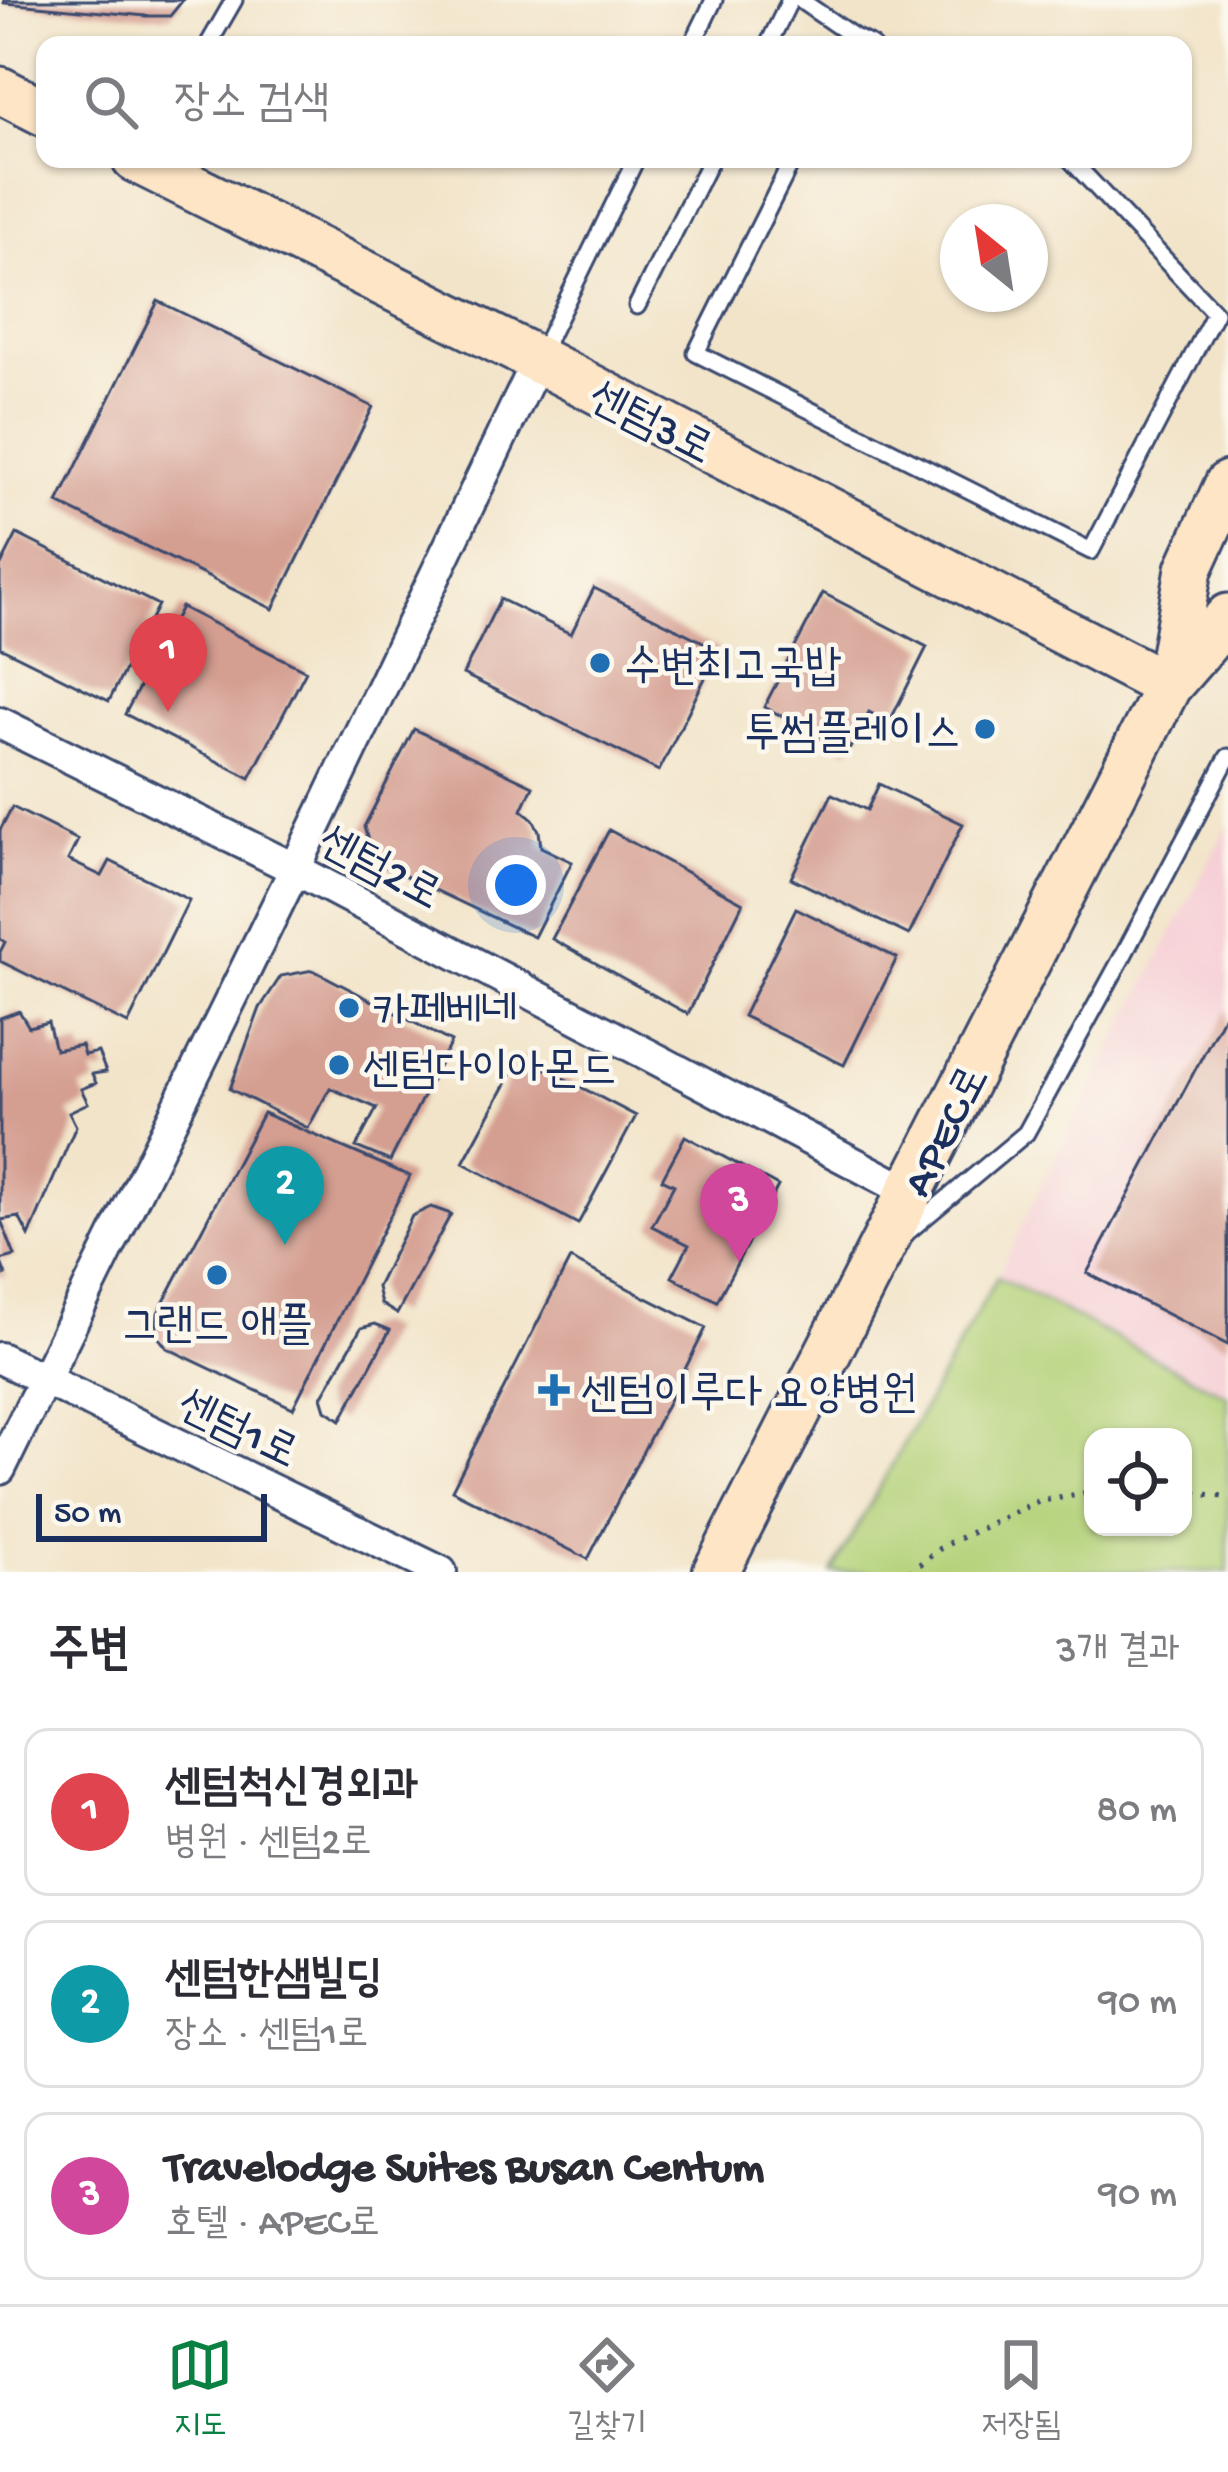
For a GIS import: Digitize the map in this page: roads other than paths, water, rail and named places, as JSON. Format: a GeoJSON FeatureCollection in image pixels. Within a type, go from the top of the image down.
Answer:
{"type":"FeatureCollection","features":[{"type":"Feature","properties":{"kind":"main road"},"geometry":{"type":"LineString","coordinates":[[0,90],[36,108]]}},
{"type":"Feature","properties":{"kind":"main road","name":"센텀3로"},"geometry":{"type":"LineString","coordinates":[[155,168],[1168,686]]}},
{"type":"Feature","properties":{"kind":"main road","name":"APEC로"},"geometry":{"type":"LineString","coordinates":[[1168,686],[1189,569],[1228,484]]}},
{"type":"Feature","properties":{"kind":"main road","name":"APEC로"},"geometry":{"type":"LineString","coordinates":[[716,1572],[1168,686],[1228,617]]}},
{"type":"Feature","properties":{"kind":"street"},"geometry":{"type":"LineString","coordinates":[[0,1469],[538,360]]}},
{"type":"Feature","properties":{"kind":"street","name":"센텀2로"},"geometry":{"type":"LineString","coordinates":[[0,724],[295,869],[909,1192]]}},
{"type":"Feature","properties":{"kind":"street","name":"센텀1로"},"geometry":{"type":"LineString","coordinates":[[0,1358],[441,1572]]}},
{"type":"Feature","properties":{"kind":"lane"},"geometry":{"type":"LineString","coordinates":[[213,36],[235,0]]}},
{"type":"Feature","properties":{"kind":"lane"},"geometry":{"type":"LineString","coordinates":[[696,36],[714,0]]}},
{"type":"Feature","properties":{"kind":"lane"},"geometry":{"type":"LineString","coordinates":[[772,36],[790,0]]}},
{"type":"Feature","properties":{"kind":"lane"},"geometry":{"type":"LineString","coordinates":[[800,0],[846,36]]}},
{"type":"Feature","properties":{"kind":"lane"},"geometry":{"type":"LineString","coordinates":[[538,360],[632,168]]}},
{"type":"Feature","properties":{"kind":"lane"},"geometry":{"type":"LineString","coordinates":[[637,306],[706,168]]}},
{"type":"Feature","properties":{"kind":"lane"},"geometry":{"type":"LineString","coordinates":[[788,168],[696,352],[1091,551],[1216,313],[1079,168]]}},
{"type":"Feature","properties":{"kind":"lane"},"geometry":{"type":"LineString","coordinates":[[875,1259],[1026,1132],[1228,758]]}},
{"type":"Feature","properties":{"kind":"place","name":"수변최고국밥"},"geometry":{"type":"Point","coordinates":[600,663]}},
{"type":"Feature","properties":{"kind":"place","name":"센텀척신경외과"},"geometry":{"type":"Point","coordinates":[168,712]}},
{"type":"Feature","properties":{"kind":"place","name":"투썸플레이스"},"geometry":{"type":"Point","coordinates":[985,729]}},
{"type":"Feature","properties":{"kind":"place","name":"카페베네"},"geometry":{"type":"Point","coordinates":[349,1008]}},
{"type":"Feature","properties":{"kind":"place","name":"센텀다이아몬드"},"geometry":{"type":"Point","coordinates":[339,1065]}},
{"type":"Feature","properties":{"kind":"place","name":"센텀한샘빌딩"},"geometry":{"type":"Point","coordinates":[285,1245]}},
{"type":"Feature","properties":{"kind":"place","name":"Travelodge Suites Busan Centum"},"geometry":{"type":"Point","coordinates":[739,1262]}},
{"type":"Feature","properties":{"kind":"place","name":"그랜드 애플"},"geometry":{"type":"Point","coordinates":[217,1275]}},
{"type":"Feature","properties":{"kind":"place","name":"센텀이루다 요양병원"},"geometry":{"type":"Point","coordinates":[554,1390]}}]}
